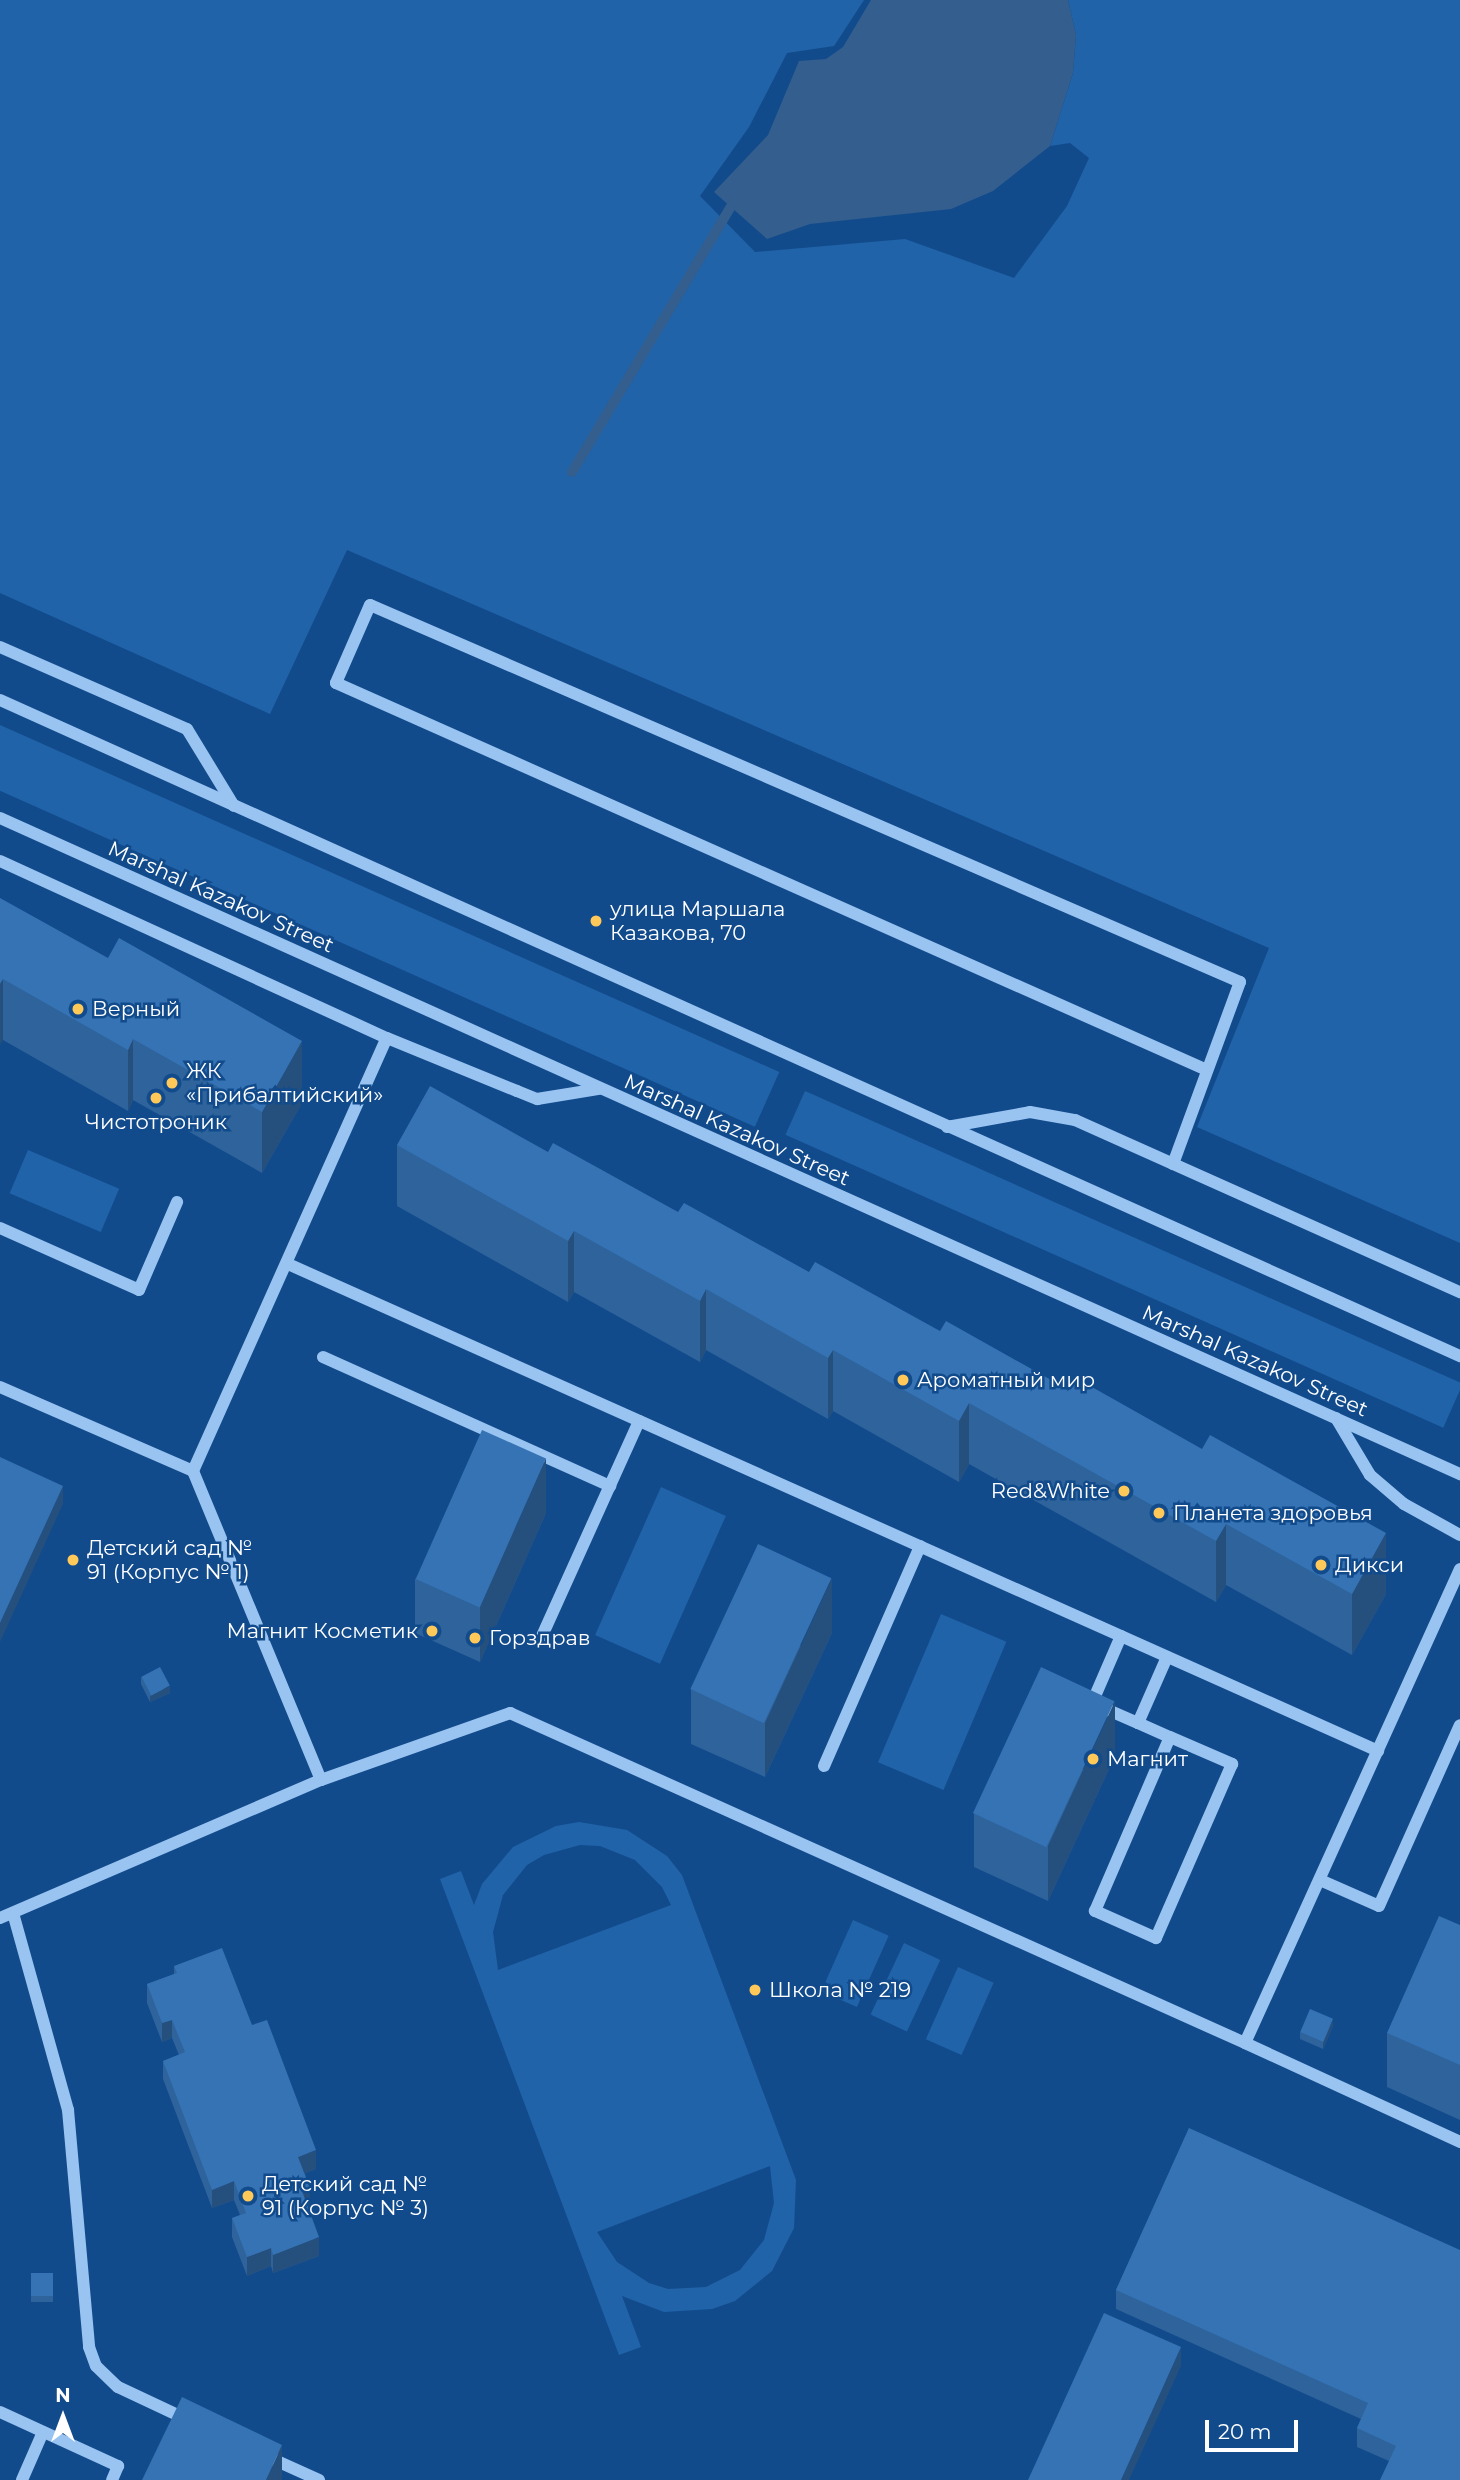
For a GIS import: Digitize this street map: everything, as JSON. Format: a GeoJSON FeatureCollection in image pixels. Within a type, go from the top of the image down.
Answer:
{"type":"FeatureCollection","features":[{"type":"Feature","properties":{"kind":"street"},"geometry":{"type":"LineString","coordinates":[[1174,1164],[1240,982],[370,605],[336,683],[1207,1070]]}},
{"type":"Feature","properties":{"kind":"street"},"geometry":{"type":"LineString","coordinates":[[0,647],[187,729],[234,806]]}},
{"type":"Feature","properties":{"kind":"street"},"geometry":{"type":"LineString","coordinates":[[0,700],[1460,1356]]}},
{"type":"Feature","properties":{"kind":"street","name":"Marshal Kazakov Street"},"geometry":{"type":"LineString","coordinates":[[0,818],[1460,1474]]}},
{"type":"Feature","properties":{"kind":"street"},"geometry":{"type":"LineString","coordinates":[[0,861],[387,1038],[537,1099],[599,1089]]}},
{"type":"Feature","properties":{"kind":"street"},"geometry":{"type":"LineString","coordinates":[[193,1471],[387,1038]]}},
{"type":"Feature","properties":{"kind":"street"},"geometry":{"type":"LineString","coordinates":[[947,1127],[1030,1112],[1055,1115],[1174,1164],[1460,1292]]}},
{"type":"Feature","properties":{"kind":"street"},"geometry":{"type":"LineString","coordinates":[[0,1228],[139,1290],[177,1202]]}},
{"type":"Feature","properties":{"kind":"street"},"geometry":{"type":"LineString","coordinates":[[288,1264],[1378,1751]]}},
{"type":"Feature","properties":{"kind":"street"},"geometry":{"type":"LineString","coordinates":[[323,1357],[610,1486]]}},
{"type":"Feature","properties":{"kind":"street"},"geometry":{"type":"LineString","coordinates":[[0,1387],[193,1471],[321,1780]]}},
{"type":"Feature","properties":{"kind":"street"},"geometry":{"type":"LineString","coordinates":[[1336,1418],[1370,1475],[1404,1504],[1460,1535]]}},
{"type":"Feature","properties":{"kind":"street"},"geometry":{"type":"LineString","coordinates":[[542,1636],[639,1421]]}},
{"type":"Feature","properties":{"kind":"street"},"geometry":{"type":"LineString","coordinates":[[824,1766],[919,1546]]}},
{"type":"Feature","properties":{"kind":"street"},"geometry":{"type":"LineString","coordinates":[[1245,2043],[1460,1569]]}},
{"type":"Feature","properties":{"kind":"street"},"geometry":{"type":"LineString","coordinates":[[1121,1636],[1092,1703],[1231,1763],[1156,1938],[1095,1911],[1170,1737]]}},
{"type":"Feature","properties":{"kind":"street"},"geometry":{"type":"LineString","coordinates":[[1138,1723],[1167,1657]]}},
{"type":"Feature","properties":{"kind":"street"},"geometry":{"type":"LineString","coordinates":[[0,1918],[321,1780],[510,1713],[1460,2142]]}},
{"type":"Feature","properties":{"kind":"street"},"geometry":{"type":"LineString","coordinates":[[1320,1880],[1379,1906],[1460,1725]]}},
{"type":"Feature","properties":{"kind":"street"},"geometry":{"type":"LineString","coordinates":[[13,1913],[68,2110],[89,2347],[96,2365],[118,2387],[206,2428]]}},
{"type":"Feature","properties":{"kind":"street"},"geometry":{"type":"LineString","coordinates":[[0,2412],[118,2466],[112,2480]]}},
{"type":"Feature","properties":{"kind":"street"},"geometry":{"type":"LineString","coordinates":[[22,2480],[43,2432]]}},
{"type":"Feature","properties":{"kind":"street"},"geometry":{"type":"LineString","coordinates":[[256,2451],[319,2480]]}},
{"type":"Feature","properties":{"kind":"shaded area"},"geometry":{"type":"Polygon","coordinates":[[[0,0],[864,0],[834,46],[787,53],[749,127],[700,196],[755,252],[905,239],[1014,278],[1067,206],[1089,158],[1070,143],[1050,146],[1073,73],[1076,35],[1068,0],[1460,0],[1460,1243],[1197,1127],[1269,948],[347,550],[270,714],[0,593],[0,0]]]}},
{"type":"Feature","properties":{"kind":"shaded area"},"geometry":{"type":"Polygon","coordinates":[[[871,0],[1068,0],[1076,35],[1073,73],[1050,146],[993,191],[951,209],[810,224],[767,239],[714,192],[768,135],[799,61],[826,59],[843,47],[871,0]]]}},
{"type":"Feature","properties":{"kind":"shaded area"},"geometry":{"type":"Polygon","coordinates":[[[0,725],[779,1072],[755,1127],[0,791],[0,725]]]}},
{"type":"Feature","properties":{"kind":"shaded area"},"geometry":{"type":"Polygon","coordinates":[[[805,1091],[1460,1383],[1460,1390],[1443,1428],[785,1135],[805,1091]]]}},
{"type":"Feature","properties":{"kind":"shaded area"},"geometry":{"type":"Polygon","coordinates":[[[28,1150],[119,1189],[101,1232],[10,1193],[28,1150]]]}},
{"type":"Feature","properties":{"kind":"shaded area"},"geometry":{"type":"Polygon","coordinates":[[[661,1487],[726,1516],[660,1664],[595,1635],[661,1487]]]}},
{"type":"Feature","properties":{"kind":"shaded area"},"geometry":{"type":"Polygon","coordinates":[[[941,1614],[1006,1642],[943,1790],[878,1762],[941,1614]]]}},
{"type":"Feature","properties":{"kind":"shaded area"},"geometry":{"type":"Polygon","coordinates":[[[579,1822],[627,1830],[667,1856],[682,1875],[796,2180],[794,2228],[772,2271],[735,2301],[712,2309],[664,2312],[622,2296],[641,2347],[619,2355],[440,1879],[461,1871],[474,1905],[482,1884],[513,1847],[556,1826],[579,1822]],[[580,1845],[544,1855],[527,1865],[503,1895],[493,1932],[498,1970],[671,1905],[662,1887],[635,1860],[600,1846],[580,1845]],[[770,2166],[597,2232],[617,2262],[649,2283],[668,2289],[706,2287],[740,2270],[764,2240],[774,2203],[770,2166]]]}},
{"type":"Feature","properties":{"kind":"shaded area"},"geometry":{"type":"Polygon","coordinates":[[[853,1920],[889,1936],[857,2007],[821,1991],[853,1920]]]}},
{"type":"Feature","properties":{"kind":"shaded area"},"geometry":{"type":"Polygon","coordinates":[[[904,1943],[940,1960],[907,2032],[871,2015],[904,1943]]]}},
{"type":"Feature","properties":{"kind":"shaded area"},"geometry":{"type":"Polygon","coordinates":[[[958,1967],[994,1983],[961,2055],[926,2039],[958,1967]]]}},
{"type":"Feature","properties":{"kind":"building"},"geometry":{"type":"Polygon","coordinates":[[[0,898],[108,958],[119,938],[302,1041],[262,1112],[133,1039],[128,1050],[3,979],[0,984],[0,898]]]}},
{"type":"Feature","properties":{"kind":"building"},"geometry":{"type":"Polygon","coordinates":[[[430,1086],[548,1152],[553,1143],[678,1212],[684,1203],[809,1272],[815,1262],[940,1331],[946,1321],[1069,1390],[1076,1378],[1202,1449],[1210,1435],[1386,1533],[1352,1594],[1226,1524],[1216,1541],[969,1403],[959,1421],[833,1350],[828,1358],[706,1289],[700,1301],[574,1231],[568,1241],[397,1145],[430,1086]]]}},
{"type":"Feature","properties":{"kind":"building"},"geometry":{"type":"Polygon","coordinates":[[[482,1430],[546,1458],[480,1607],[416,1579],[482,1430]]]}},
{"type":"Feature","properties":{"kind":"building"},"geometry":{"type":"Polygon","coordinates":[[[0,1457],[63,1486],[0,1623],[0,1457]]]}},
{"type":"Feature","properties":{"kind":"building"},"geometry":{"type":"Polygon","coordinates":[[[758,1544],[831,1578],[764,1723],[690,1689],[758,1544]]]}},
{"type":"Feature","properties":{"kind":"building"},"geometry":{"type":"Polygon","coordinates":[[[160,1667],[170,1686],[151,1695],[141,1677],[160,1667]]]}},
{"type":"Feature","properties":{"kind":"building"},"geometry":{"type":"Polygon","coordinates":[[[1041,1667],[1114,1701],[1046,1847],[973,1813],[1041,1667]]]}},
{"type":"Feature","properties":{"kind":"building"},"geometry":{"type":"Polygon","coordinates":[[[1439,1916],[1460,1925],[1460,2065],[1387,2033],[1439,1916]]]}},
{"type":"Feature","properties":{"kind":"building"},"geometry":{"type":"Polygon","coordinates":[[[222,1948],[252,2025],[267,2020],[316,2150],[298,2157],[310,2188],[302,2191],[319,2237],[273,2255],[271,2248],[247,2257],[232,2218],[246,2213],[234,2181],[212,2190],[163,2061],[185,2052],[172,2020],[162,2023],[147,1984],[177,1973],[174,1966],[222,1948]]]}},
{"type":"Feature","properties":{"kind":"building"},"geometry":{"type":"Polygon","coordinates":[[[1310,2009],[1333,2019],[1323,2042],[1300,2032],[1310,2009]]]}},
{"type":"Feature","properties":{"kind":"building"},"geometry":{"type":"Polygon","coordinates":[[[1189,2128],[1460,2250],[1460,2480],[1380,2480],[1396,2446],[1357,2428],[1368,2403],[1116,2290],[1189,2128]]]}},
{"type":"Feature","properties":{"kind":"building"},"geometry":{"type":"Polygon","coordinates":[[[31,2273],[53,2273],[53,2296],[31,2296],[31,2273]]]}},
{"type":"Feature","properties":{"kind":"building"},"geometry":{"type":"Polygon","coordinates":[[[1104,2313],[1181,2347],[1121,2480],[1028,2480],[1104,2313]]]}},
{"type":"Feature","properties":{"kind":"building"},"geometry":{"type":"Polygon","coordinates":[[[182,2397],[282,2445],[266,2480],[142,2480],[182,2397]]]}},
{"type":"Feature","properties":{"kind":"waterway"},"geometry":{"type":"LineString","coordinates":[[572,472],[730,208]]}},
{"type":"Feature","properties":{"kind":"place","name":"улица Маршала Казакова, 70"},"geometry":{"type":"Point","coordinates":[596,921]}},
{"type":"Feature","properties":{"kind":"place","name":"Верный"},"geometry":{"type":"Point","coordinates":[78,1009]}},
{"type":"Feature","properties":{"kind":"place","name":"ЖК «Прибалтийский»"},"geometry":{"type":"Point","coordinates":[172,1083]}},
{"type":"Feature","properties":{"kind":"place","name":"Чистотроник"},"geometry":{"type":"Point","coordinates":[156,1098]}},
{"type":"Feature","properties":{"kind":"place","name":"Ароматный мир"},"geometry":{"type":"Point","coordinates":[903,1380]}},
{"type":"Feature","properties":{"kind":"place","name":"Red&White"},"geometry":{"type":"Point","coordinates":[1124,1491]}},
{"type":"Feature","properties":{"kind":"place","name":"Планета здоровья"},"geometry":{"type":"Point","coordinates":[1159,1513]}},
{"type":"Feature","properties":{"kind":"place","name":"Детский сад № 91 (Корпус № 1)"},"geometry":{"type":"Point","coordinates":[73,1560]}},
{"type":"Feature","properties":{"kind":"place","name":"Дикси"},"geometry":{"type":"Point","coordinates":[1321,1565]}},
{"type":"Feature","properties":{"kind":"place","name":"Магнит Косметик"},"geometry":{"type":"Point","coordinates":[432,1631]}},
{"type":"Feature","properties":{"kind":"place","name":"Горздрав"},"geometry":{"type":"Point","coordinates":[475,1638]}},
{"type":"Feature","properties":{"kind":"place","name":"Магнит"},"geometry":{"type":"Point","coordinates":[1093,1759]}},
{"type":"Feature","properties":{"kind":"place","name":"Школа № 219"},"geometry":{"type":"Point","coordinates":[755,1990]}},
{"type":"Feature","properties":{"kind":"place","name":"Детский сад № 91 (Корпус № 3)"},"geometry":{"type":"Point","coordinates":[248,2196]}}]}
